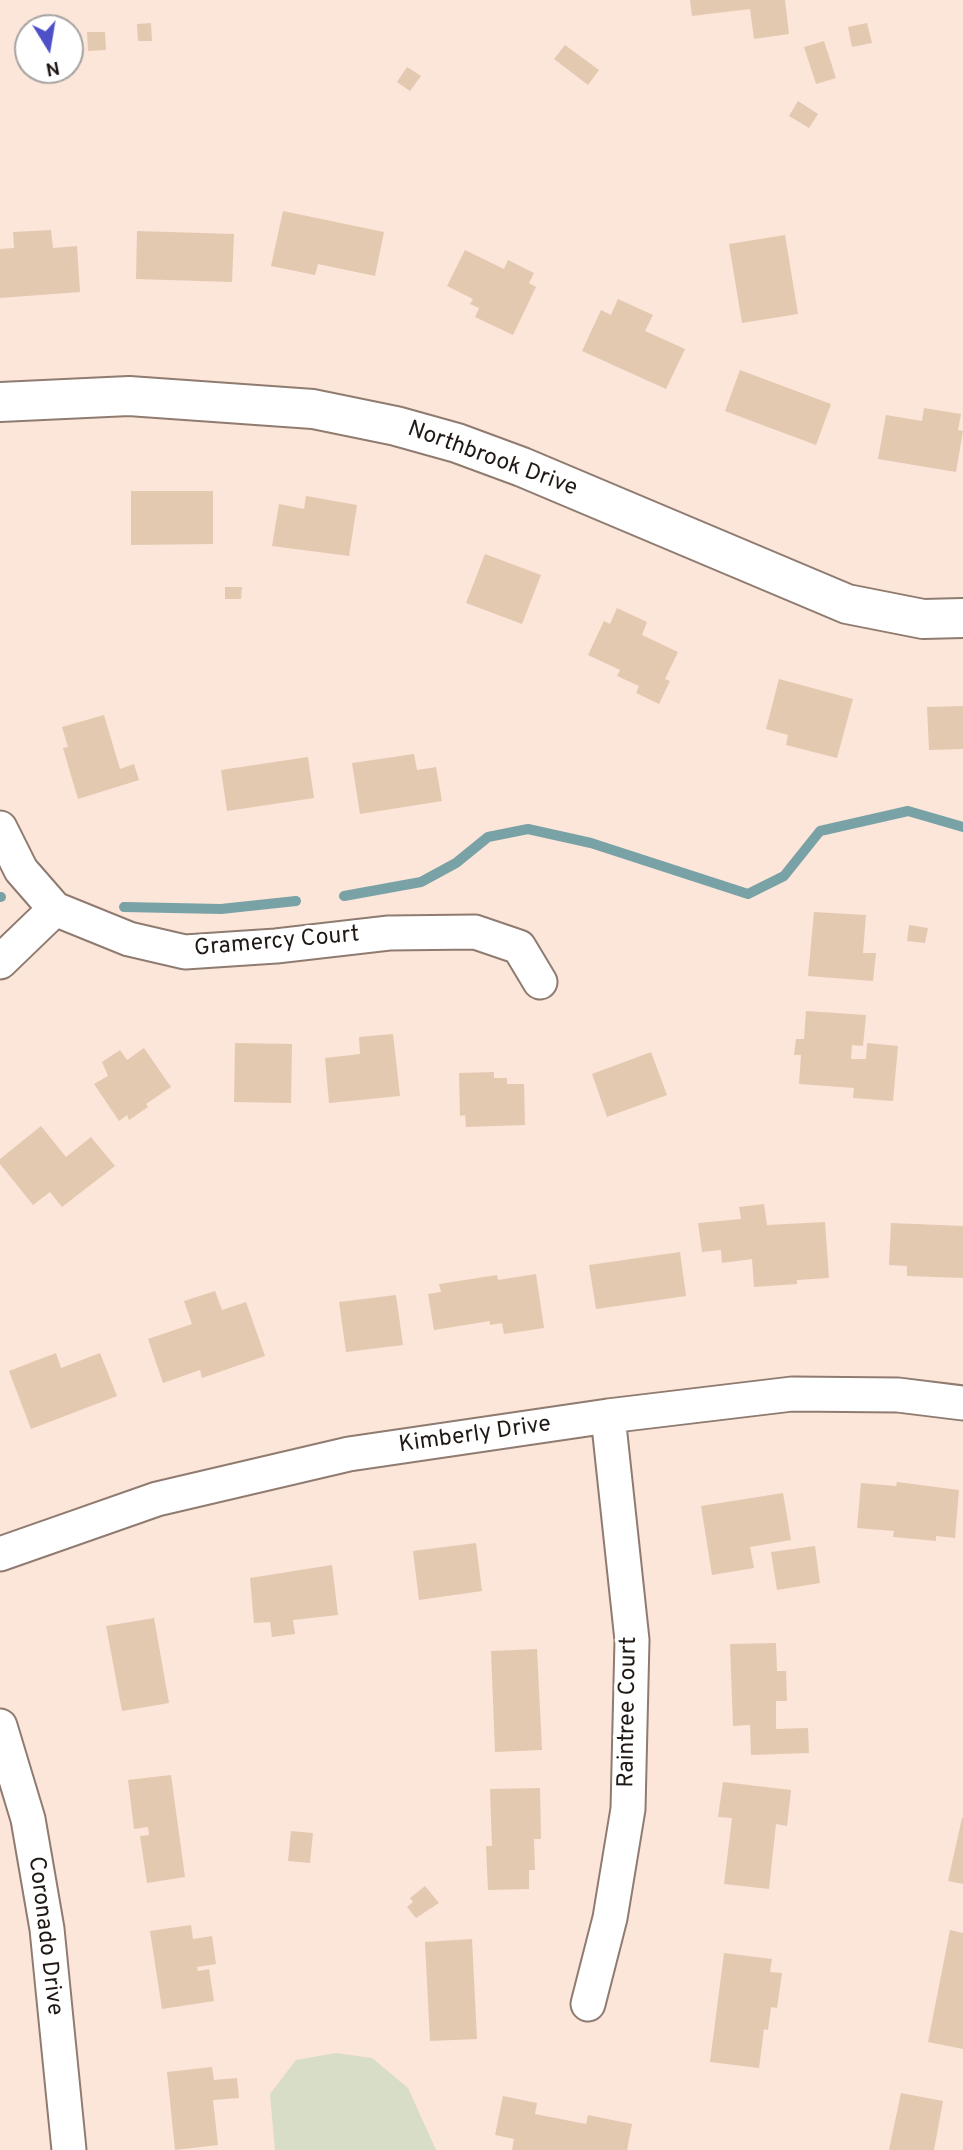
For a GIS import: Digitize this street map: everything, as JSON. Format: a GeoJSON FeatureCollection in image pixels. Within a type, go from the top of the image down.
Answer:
{"type":"FeatureCollection","features":[{"type":"Feature","properties":{"kind":"street","name":"Northbrook Drive"},"geometry":{"type":"LineString","coordinates":[[0,402],[129,396],[313,409],[396,426],[468,447],[522,467],[847,604],[923,619],[963,618]]}},
{"type":"Feature","properties":{"kind":"street","name":"Gramercy Court"},"geometry":{"type":"LineString","coordinates":[[0,828],[21,870],[55,909],[129,939],[185,952],[276,946],[388,933],[475,932],[519,947],[540,982]]}},
{"type":"Feature","properties":{"kind":"street"},"geometry":{"type":"LineString","coordinates":[[0,962],[55,909]]}},
{"type":"Feature","properties":{"kind":"street","name":"Kimberly Drive"},"geometry":{"type":"LineString","coordinates":[[0,1554],[157,1499],[303,1463],[608,1416],[792,1394],[898,1395],[963,1403]]}},
{"type":"Feature","properties":{"kind":"street","name":"Raintree Court"},"geometry":{"type":"LineString","coordinates":[[588,2004],[610,1917],[628,1809],[632,1640],[608,1416]]}},
{"type":"Feature","properties":{"kind":"street","name":"Coronado Drive"},"geometry":{"type":"LineString","coordinates":[[0,1726],[28,1819],[47,1929],[69,2150]]}},
{"type":"Feature","properties":{"kind":"green space"},"geometry":{"type":"Polygon","coordinates":[[[336,2053],[372,2058],[408,2088],[436,2150],[275,2150],[270,2094],[296,2060],[336,2053]]]}},
{"type":"Feature","properties":{"kind":"building"},"geometry":{"type":"Polygon","coordinates":[[[690,0],[785,0],[789,34],[754,39],[750,9],[692,16],[690,0]]]}},
{"type":"Feature","properties":{"kind":"building"},"geometry":{"type":"Polygon","coordinates":[[[151,23],[152,41],[138,41],[137,24],[151,23]]]}},
{"type":"Feature","properties":{"kind":"building"},"geometry":{"type":"Polygon","coordinates":[[[867,23],[872,43],[852,47],[848,27],[867,23]]]}},
{"type":"Feature","properties":{"kind":"building"},"geometry":{"type":"Polygon","coordinates":[[[87,32],[105,32],[106,50],[88,51],[87,32]]]}},
{"type":"Feature","properties":{"kind":"building"},"geometry":{"type":"Polygon","coordinates":[[[824,41],[836,78],[816,84],[804,47],[824,41]]]}},
{"type":"Feature","properties":{"kind":"building"},"geometry":{"type":"Polygon","coordinates":[[[565,45],[599,70],[588,85],[554,59],[565,45]]]}},
{"type":"Feature","properties":{"kind":"building"},"geometry":{"type":"Polygon","coordinates":[[[407,67],[421,76],[410,91],[397,82],[407,67]]]}},
{"type":"Feature","properties":{"kind":"building"},"geometry":{"type":"Polygon","coordinates":[[[798,101],[818,114],[809,128],[789,116],[798,101]]]}},
{"type":"Feature","properties":{"kind":"building"},"geometry":{"type":"Polygon","coordinates":[[[283,211],[384,232],[375,276],[318,264],[315,275],[271,266],[283,211]]]}},
{"type":"Feature","properties":{"kind":"building"},"geometry":{"type":"Polygon","coordinates":[[[51,230],[53,248],[77,246],[80,292],[0,298],[0,249],[14,248],[13,232],[51,230]]]}},
{"type":"Feature","properties":{"kind":"building"},"geometry":{"type":"Polygon","coordinates":[[[137,231],[234,234],[232,282],[136,279],[137,231]]]}},
{"type":"Feature","properties":{"kind":"building"},"geometry":{"type":"Polygon","coordinates":[[[785,235],[798,314],[742,323],[729,244],[785,235]]]}},
{"type":"Feature","properties":{"kind":"building"},"geometry":{"type":"Polygon","coordinates":[[[465,250],[504,269],[508,260],[534,273],[529,283],[536,287],[513,335],[475,317],[479,308],[470,304],[473,299],[447,286],[465,250]]]}},
{"type":"Feature","properties":{"kind":"building"},"geometry":{"type":"Polygon","coordinates":[[[618,299],[653,315],[645,331],[685,349],[666,389],[582,351],[601,310],[611,315],[618,299]]]}},
{"type":"Feature","properties":{"kind":"building"},"geometry":{"type":"Polygon","coordinates":[[[740,370],[831,404],[816,445],[725,411],[740,370]]]}},
{"type":"Feature","properties":{"kind":"building"},"geometry":{"type":"Polygon","coordinates":[[[924,408],[961,414],[958,430],[963,431],[956,472],[878,459],[886,415],[922,421],[924,408]]]}},
{"type":"Feature","properties":{"kind":"building"},"geometry":{"type":"Polygon","coordinates":[[[131,491],[213,491],[213,544],[131,545],[131,491]]]}},
{"type":"Feature","properties":{"kind":"building"},"geometry":{"type":"Polygon","coordinates":[[[306,496],[357,505],[349,556],[272,546],[279,504],[304,509],[306,496]]]}},
{"type":"Feature","properties":{"kind":"building"},"geometry":{"type":"Polygon","coordinates":[[[485,554],[541,575],[522,624],[466,603],[485,554]]]}},
{"type":"Feature","properties":{"kind":"building"},"geometry":{"type":"Polygon","coordinates":[[[225,587],[242,587],[241,599],[225,599],[225,587]]]}},
{"type":"Feature","properties":{"kind":"building"},"geometry":{"type":"Polygon","coordinates":[[[617,608],[647,622],[642,635],[678,652],[665,679],[670,681],[659,704],[636,693],[639,686],[617,676],[620,670],[588,655],[604,621],[610,624],[617,608]]]}},
{"type":"Feature","properties":{"kind":"building"},"geometry":{"type":"Polygon","coordinates":[[[779,679],[853,699],[837,758],[786,745],[788,735],[766,729],[779,679]]]}},
{"type":"Feature","properties":{"kind":"building"},"geometry":{"type":"Polygon","coordinates":[[[963,706],[963,749],[929,750],[927,707],[963,706]]]}},
{"type":"Feature","properties":{"kind":"building"},"geometry":{"type":"Polygon","coordinates":[[[104,715],[120,769],[134,764],[139,780],[78,799],[63,748],[68,747],[62,727],[104,715]]]}},
{"type":"Feature","properties":{"kind":"building"},"geometry":{"type":"Polygon","coordinates":[[[414,754],[417,770],[436,767],[442,801],[360,814],[352,763],[414,754]]]}},
{"type":"Feature","properties":{"kind":"building"},"geometry":{"type":"Polygon","coordinates":[[[308,757],[314,798],[227,811],[221,770],[308,757]]]}},
{"type":"Feature","properties":{"kind":"building"},"geometry":{"type":"Polygon","coordinates":[[[814,912],[866,915],[863,953],[876,953],[873,981],[808,976],[814,912]]]}},
{"type":"Feature","properties":{"kind":"building"},"geometry":{"type":"Polygon","coordinates":[[[909,925],[928,928],[925,943],[907,941],[909,925]]]}},
{"type":"Feature","properties":{"kind":"building"},"geometry":{"type":"Polygon","coordinates":[[[806,1011],[866,1015],[863,1046],[852,1045],[851,1059],[866,1059],[867,1043],[898,1046],[893,1101],[853,1098],[854,1088],[799,1084],[801,1055],[794,1055],[796,1039],[804,1039],[806,1011]]]}},
{"type":"Feature","properties":{"kind":"building"},"geometry":{"type":"Polygon","coordinates":[[[393,1034],[400,1096],[329,1103],[325,1058],[360,1054],[359,1037],[393,1034]]]}},
{"type":"Feature","properties":{"kind":"building"},"geometry":{"type":"Polygon","coordinates":[[[235,1043],[292,1044],[291,1103],[234,1102],[235,1043]]]}},
{"type":"Feature","properties":{"kind":"building"},"geometry":{"type":"Polygon","coordinates":[[[144,1048],[171,1087],[129,1120],[127,1115],[119,1121],[94,1084],[108,1076],[102,1062],[120,1050],[127,1060],[144,1048]]]}},
{"type":"Feature","properties":{"kind":"building"},"geometry":{"type":"Polygon","coordinates":[[[651,1052],[667,1095],[607,1117],[592,1074],[651,1052]]]}},
{"type":"Feature","properties":{"kind":"building"},"geometry":{"type":"Polygon","coordinates":[[[494,1072],[494,1078],[507,1078],[507,1084],[524,1084],[525,1125],[466,1127],[465,1115],[460,1116],[459,1073],[494,1072]]]}},
{"type":"Feature","properties":{"kind":"building"},"geometry":{"type":"Polygon","coordinates":[[[41,1126],[66,1157],[91,1137],[115,1166],[62,1207],[50,1192],[33,1205],[0,1164],[0,1159],[41,1126]]]}},
{"type":"Feature","properties":{"kind":"building"},"geometry":{"type":"Polygon","coordinates":[[[764,1204],[767,1225],[825,1222],[829,1278],[797,1280],[797,1284],[754,1287],[752,1259],[722,1263],[721,1250],[702,1252],[698,1223],[741,1219],[739,1207],[764,1204]]]}},
{"type":"Feature","properties":{"kind":"building"},"geometry":{"type":"Polygon","coordinates":[[[891,1223],[963,1226],[963,1278],[907,1276],[907,1266],[889,1265],[891,1223]]]}},
{"type":"Feature","properties":{"kind":"building"},"geometry":{"type":"Polygon","coordinates":[[[680,1252],[686,1296],[596,1309],[589,1265],[680,1252]]]}},
{"type":"Feature","properties":{"kind":"building"},"geometry":{"type":"Polygon","coordinates":[[[536,1274],[544,1328],[504,1334],[502,1323],[490,1325],[490,1321],[434,1330],[428,1294],[441,1292],[439,1284],[497,1275],[498,1280],[536,1274]]]}},
{"type":"Feature","properties":{"kind":"building"},"geometry":{"type":"Polygon","coordinates":[[[215,1291],[222,1310],[246,1302],[265,1356],[202,1378],[200,1370],[163,1383],[148,1339],[192,1324],[184,1301],[215,1291]]]}},
{"type":"Feature","properties":{"kind":"building"},"geometry":{"type":"Polygon","coordinates":[[[396,1295],[403,1345],[346,1352],[339,1302],[396,1295]]]}},
{"type":"Feature","properties":{"kind":"building"},"geometry":{"type":"Polygon","coordinates":[[[56,1353],[61,1368],[100,1353],[117,1396],[31,1429],[9,1371],[56,1353]]]}},
{"type":"Feature","properties":{"kind":"building"},"geometry":{"type":"Polygon","coordinates":[[[897,1482],[959,1490],[955,1538],[936,1536],[936,1541],[893,1537],[894,1531],[857,1528],[861,1483],[896,1486],[897,1482]]]}},
{"type":"Feature","properties":{"kind":"building"},"geometry":{"type":"Polygon","coordinates":[[[783,1493],[791,1540],[750,1547],[754,1568],[712,1575],[701,1506],[783,1493]]]}},
{"type":"Feature","properties":{"kind":"building"},"geometry":{"type":"Polygon","coordinates":[[[476,1543],[482,1591],[419,1600],[413,1551],[476,1543]]]}},
{"type":"Feature","properties":{"kind":"building"},"geometry":{"type":"Polygon","coordinates":[[[815,1546],[820,1583],[777,1590],[771,1552],[815,1546]]]}},
{"type":"Feature","properties":{"kind":"building"},"geometry":{"type":"Polygon","coordinates":[[[332,1565],[338,1615],[293,1620],[295,1634],[272,1637],[270,1622],[254,1623],[250,1578],[332,1565]]]}},
{"type":"Feature","properties":{"kind":"building"},"geometry":{"type":"Polygon","coordinates":[[[154,1618],[169,1703],[122,1711],[106,1626],[154,1618]]]}},
{"type":"Feature","properties":{"kind":"building"},"geometry":{"type":"Polygon","coordinates":[[[776,1643],[777,1671],[786,1671],[787,1701],[776,1701],[776,1729],[808,1728],[809,1753],[751,1755],[750,1725],[733,1726],[730,1644],[776,1643]]]}},
{"type":"Feature","properties":{"kind":"building"},"geometry":{"type":"Polygon","coordinates":[[[537,1649],[542,1750],[495,1752],[491,1651],[537,1649]]]}},
{"type":"Feature","properties":{"kind":"building"},"geometry":{"type":"Polygon","coordinates":[[[171,1775],[185,1877],[147,1883],[140,1836],[149,1835],[148,1827],[134,1829],[128,1780],[171,1775]]]}},
{"type":"Feature","properties":{"kind":"building"},"geometry":{"type":"Polygon","coordinates":[[[723,1782],[791,1790],[787,1826],[776,1824],[769,1889],[724,1884],[732,1818],[718,1817],[723,1782]]]}},
{"type":"Feature","properties":{"kind":"building"},"geometry":{"type":"Polygon","coordinates":[[[540,1788],[541,1839],[534,1839],[535,1870],[529,1870],[529,1889],[488,1890],[486,1846],[492,1846],[490,1789],[540,1788]]]}},
{"type":"Feature","properties":{"kind":"building"},"geometry":{"type":"Polygon","coordinates":[[[963,1818],[963,1884],[948,1881],[963,1818]]]}},
{"type":"Feature","properties":{"kind":"building"},"geometry":{"type":"Polygon","coordinates":[[[291,1831],[313,1833],[310,1863],[288,1861],[291,1831]]]}},
{"type":"Feature","properties":{"kind":"building"},"geometry":{"type":"Polygon","coordinates":[[[425,1886],[439,1903],[416,1918],[407,1907],[413,1902],[410,1898],[425,1886]]]}},
{"type":"Feature","properties":{"kind":"building"},"geometry":{"type":"Polygon","coordinates":[[[191,1925],[193,1939],[212,1936],[216,1964],[197,1967],[198,1971],[209,1969],[214,2001],[162,2009],[150,1931],[191,1925]]]}},
{"type":"Feature","properties":{"kind":"building"},"geometry":{"type":"Polygon","coordinates":[[[950,1930],[963,1933],[963,2049],[928,2042],[950,1930]]]}},
{"type":"Feature","properties":{"kind":"building"},"geometry":{"type":"Polygon","coordinates":[[[472,1939],[477,2039],[430,2041],[425,1942],[472,1939]]]}},
{"type":"Feature","properties":{"kind":"building"},"geometry":{"type":"Polygon","coordinates":[[[724,1953],[772,1959],[770,1972],[782,1973],[777,2008],[771,2007],[768,2030],[764,2029],[759,2068],[710,2062],[724,1953]]]}},
{"type":"Feature","properties":{"kind":"building"},"geometry":{"type":"Polygon","coordinates":[[[212,2067],[214,2080],[237,2078],[239,2098],[213,2100],[218,2145],[175,2150],[167,2072],[212,2067]]]}},
{"type":"Feature","properties":{"kind":"building"},"geometry":{"type":"Polygon","coordinates":[[[901,2093],[943,2101],[934,2150],[889,2150],[901,2093]]]}},
{"type":"Feature","properties":{"kind":"building"},"geometry":{"type":"Polygon","coordinates":[[[503,2096],[537,2103],[535,2114],[586,2124],[588,2115],[632,2124],[627,2150],[512,2150],[514,2139],[495,2135],[503,2096]]]}},
{"type":"Feature","properties":{"kind":"waterway"},"geometry":{"type":"LineString","coordinates":[[344,896],[421,882],[456,863],[488,837],[528,829],[591,843],[748,894],[784,876],[820,831],[908,811],[963,827]]}},
{"type":"Feature","properties":{"kind":"waterway"},"geometry":{"type":"LineString","coordinates":[[124,907],[221,909],[296,901]]}}]}
